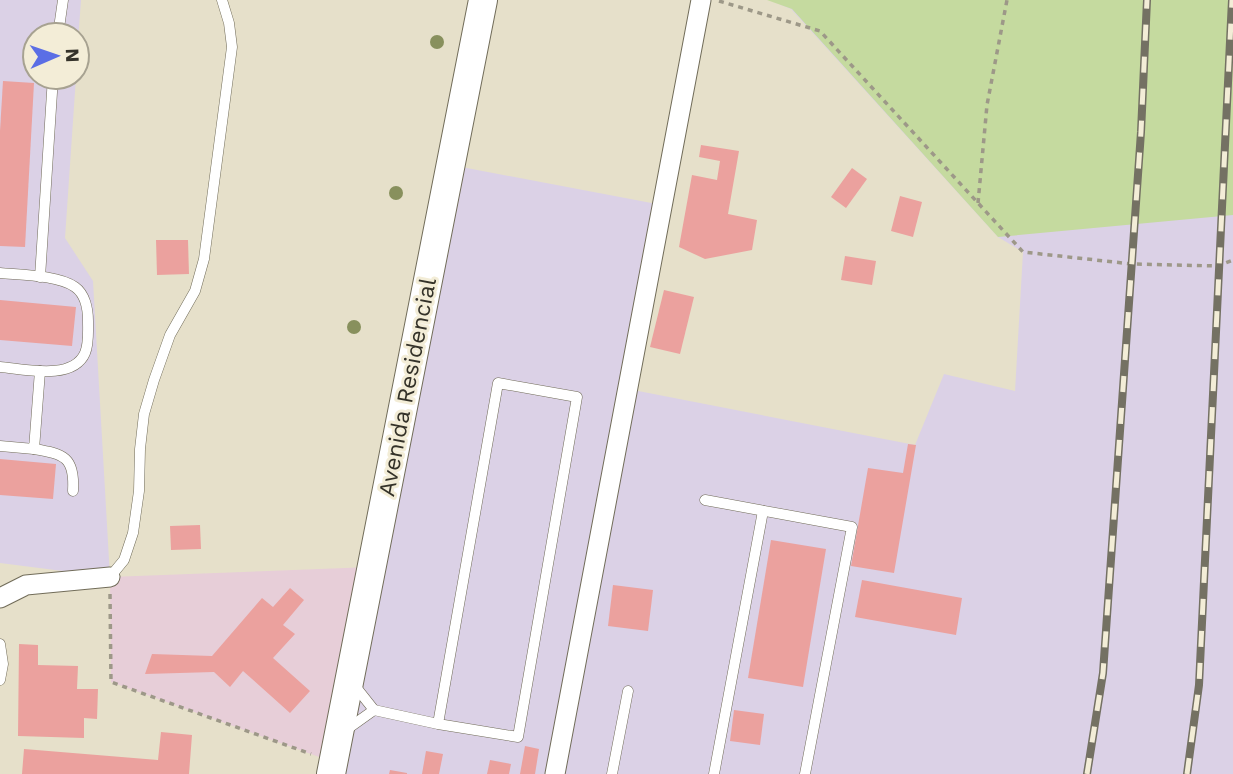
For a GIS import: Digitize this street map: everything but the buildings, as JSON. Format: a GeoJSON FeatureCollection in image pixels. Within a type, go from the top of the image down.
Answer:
{"type":"FeatureCollection","features":[{"type":"Feature","properties":{"kind":"main road","name":"Avenida Residencial"},"geometry":{"type":"LineString","coordinates":[[334,757],[483,0]]}},
{"type":"Feature","properties":{"kind":"street"},"geometry":{"type":"LineString","coordinates":[[555,774],[701,0]]}},
{"type":"Feature","properties":{"kind":"street"},"geometry":{"type":"LineString","coordinates":[[0,598],[26,585],[110,577]]}},
{"type":"Feature","properties":{"kind":"lane"},"geometry":{"type":"LineString","coordinates":[[60,21],[63,0]]}},
{"type":"Feature","properties":{"kind":"lane"},"geometry":{"type":"LineString","coordinates":[[110,577],[124,560],[133,533],[143,426],[154,380],[170,335],[195,291],[204,259],[232,47],[222,0]]}},
{"type":"Feature","properties":{"kind":"lane"},"geometry":{"type":"LineString","coordinates":[[40,277],[52,91]]}},
{"type":"Feature","properties":{"kind":"lane"},"geometry":{"type":"LineString","coordinates":[[0,272],[40,277],[75,287],[83,296],[88,316],[86,353],[78,364],[68,369],[40,371],[0,367]]}},
{"type":"Feature","properties":{"kind":"lane"},"geometry":{"type":"LineString","coordinates":[[34,449],[40,371]]}},
{"type":"Feature","properties":{"kind":"lane"},"geometry":{"type":"LineString","coordinates":[[348,677],[374,710],[438,724],[518,737],[577,397],[498,383],[438,724]]}},
{"type":"Feature","properties":{"kind":"lane"},"geometry":{"type":"LineString","coordinates":[[0,446],[55,452],[65,457],[71,465],[73,491]]}},
{"type":"Feature","properties":{"kind":"lane"},"geometry":{"type":"LineString","coordinates":[[705,500],[852,527],[805,774]]}},
{"type":"Feature","properties":{"kind":"lane"},"geometry":{"type":"LineString","coordinates":[[714,774],[763,511]]}},
{"type":"Feature","properties":{"kind":"lane"},"geometry":{"type":"LineString","coordinates":[[0,644],[3,664],[0,680]]}},
{"type":"Feature","properties":{"kind":"lane"},"geometry":{"type":"LineString","coordinates":[[612,774],[628,691]]}},
{"type":"Feature","properties":{"kind":"lane"},"geometry":{"type":"LineString","coordinates":[[334,757],[374,710]]}},
{"type":"Feature","properties":{"kind":"path"},"geometry":{"type":"LineString","coordinates":[[717,0],[820,31],[1023,252],[1132,264],[1219,267],[1233,260]]}},
{"type":"Feature","properties":{"kind":"path"},"geometry":{"type":"LineString","coordinates":[[978,204],[987,105],[1007,0]]}},
{"type":"Feature","properties":{"kind":"path"},"geometry":{"type":"LineString","coordinates":[[110,577],[111,682],[334,757]]}},
{"type":"Feature","properties":{"kind":"shaded area"},"geometry":{"type":"Polygon","coordinates":[[[0,0],[81,0],[79,21],[21,21],[21,91],[75,91],[65,238],[93,281],[110,577],[0,563],[0,0]]]}},
{"type":"Feature","properties":{"kind":"shaded area"},"geometry":{"type":"Polygon","coordinates":[[[769,0],[1233,0],[1233,774],[330,774],[451,165],[662,205],[628,389],[915,445],[944,374],[1015,391],[1023,252],[998,237],[791,9],[769,0]]]}},
{"type":"Feature","properties":{"kind":"shaded area"},"geometry":{"type":"Polygon","coordinates":[[[371,567],[333,762],[111,682],[110,577],[371,567]]]}},
{"type":"Feature","properties":{"kind":"green space"},"geometry":{"type":"Polygon","coordinates":[[[767,0],[1233,0],[1233,215],[998,237],[792,9],[767,0]]]}},
{"type":"Feature","properties":{"kind":"railway"},"geometry":{"type":"LineString","coordinates":[[1087,774],[1103,673],[1141,132],[1147,0]]}},
{"type":"Feature","properties":{"kind":"railway"},"geometry":{"type":"LineString","coordinates":[[1187,774],[1199,685],[1232,0]]}}]}
